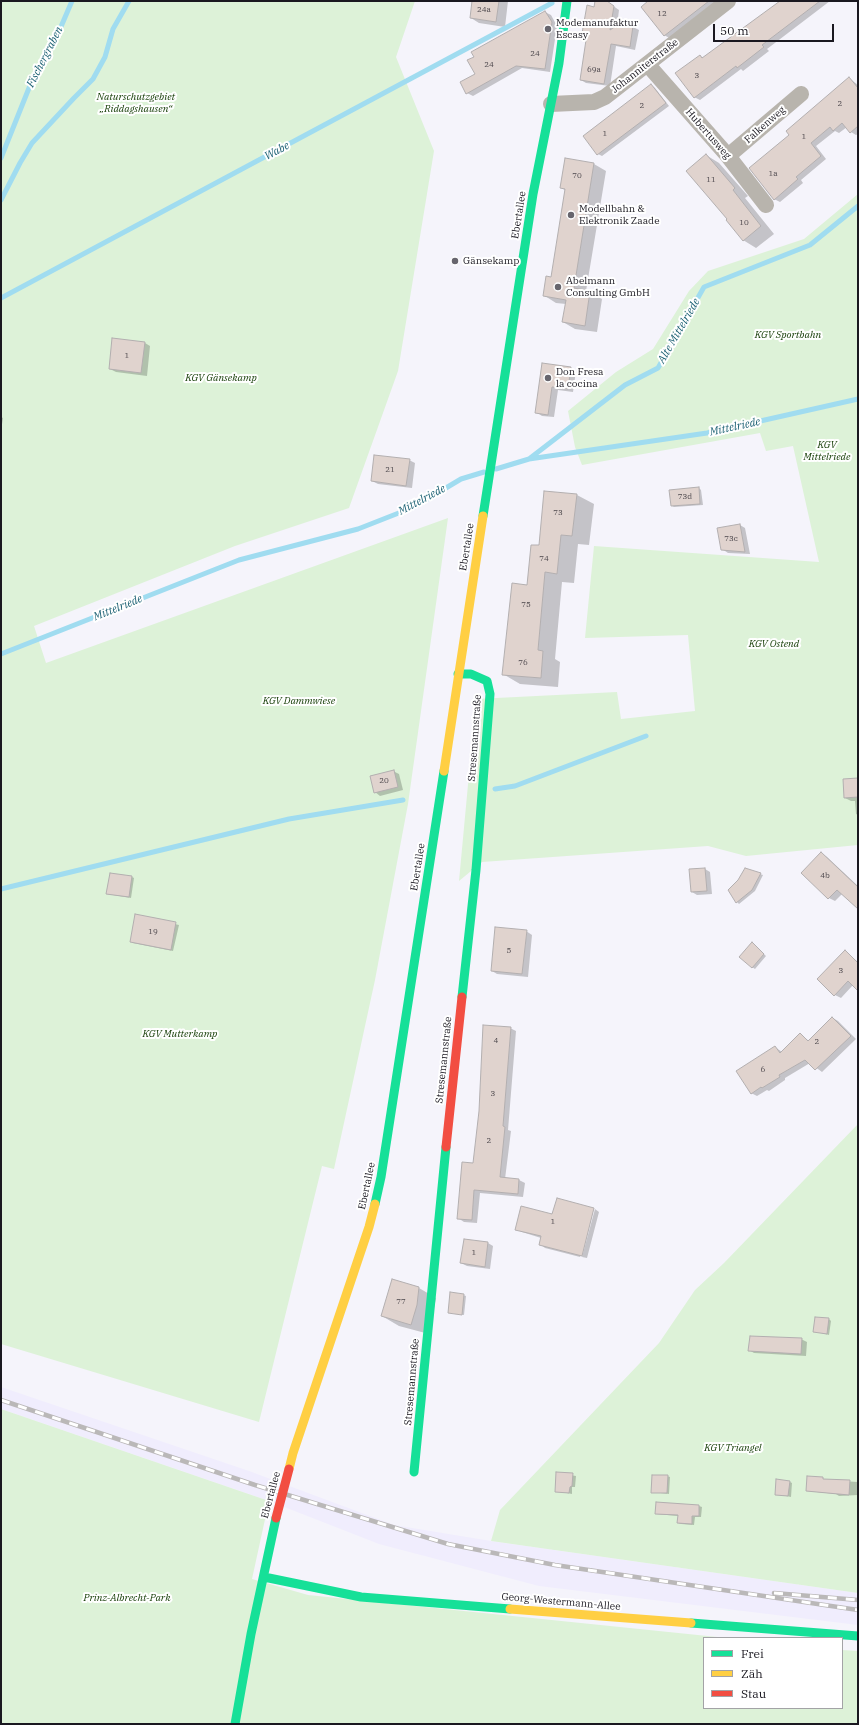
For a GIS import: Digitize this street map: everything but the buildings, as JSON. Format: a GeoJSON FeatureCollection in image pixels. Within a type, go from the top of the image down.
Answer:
{"type":"FeatureCollection","features":[{"type":"Feature","properties":{"kind":"main road","name":"Ebertallee"},"geometry":{"type":"LineString","coordinates":[[235,1724],[251,1634],[276,1518],[293,1453],[369,1227],[381,1177],[533,194],[552,104],[567,1]]}},
{"type":"Feature","properties":{"kind":"main road","name":"Stresemannstraße"},"geometry":{"type":"LineString","coordinates":[[414,1472],[441,1188],[475,878],[490,694],[487,681],[471,674],[458,674]]}},
{"type":"Feature","properties":{"kind":"main road","name":"Georg-Westermann-Allee"},"geometry":{"type":"LineString","coordinates":[[264,1577],[361,1597],[858,1636]]}},
{"type":"Feature","properties":{"kind":"street","name":"Johanniterstraße"},"geometry":{"type":"LineString","coordinates":[[552,104],[594,102],[605,97],[648,65],[728,1]]}},
{"type":"Feature","properties":{"kind":"street","name":"Hubertusweg"},"geometry":{"type":"LineString","coordinates":[[648,65],[728,156],[766,205]]}},
{"type":"Feature","properties":{"kind":"street","name":"Falkenweg"},"geometry":{"type":"LineString","coordinates":[[728,156],[801,94]]}},
{"type":"Feature","properties":{"kind":"shaded area"},"geometry":{"type":"Polygon","coordinates":[[[1,1387],[249,1471],[394,1525],[491,1541],[858,1593],[858,1625],[539,1586],[379,1544],[269,1501],[1,1409],[1,1387]]]}},
{"type":"Feature","properties":{"kind":"green space"},"geometry":{"type":"Polygon","coordinates":[[[1,1],[415,1],[396,57],[434,151],[398,371],[349,508],[235,546],[34,626],[46,663],[448,518],[408,804],[375,980],[334,1169],[322,1166],[259,1422],[1,1344],[1,1]]]}},
{"type":"Feature","properties":{"kind":"green space"},"geometry":{"type":"Polygon","coordinates":[[[858,194],[858,845],[746,856],[708,846],[482,862],[459,881],[476,699],[617,692],[621,719],[695,711],[688,635],[585,638],[594,546],[819,562],[793,446],[766,451],[760,433],[582,465],[575,447],[568,411],[616,372],[653,349],[689,291],[708,271],[804,239],[858,194]]]}},
{"type":"Feature","properties":{"kind":"green space","name":"KGV Triangel"},"geometry":{"type":"Polygon","coordinates":[[[858,1124],[858,1593],[491,1541],[500,1510],[659,1343],[695,1290],[724,1263],[858,1124]]]}},
{"type":"Feature","properties":{"kind":"green space","name":"Prinz-Albrecht-Park"},"geometry":{"type":"Polygon","coordinates":[[[1,1409],[269,1501],[252,1579],[308,1595],[717,1637],[703,1637],[703,1709],[843,1709],[843,1650],[858,1651],[858,1724],[1,1724],[1,1409]]]}},
{"type":"Feature","properties":{"kind":"waterway","name":"Fischergraben"},"geometry":{"type":"LineString","coordinates":[[1,158],[33,78],[54,43],[72,1]]}},
{"type":"Feature","properties":{"kind":"waterway"},"geometry":{"type":"LineString","coordinates":[[1,200],[32,143],[93,79],[105,57],[113,29],[129,1]]}},
{"type":"Feature","properties":{"kind":"waterway","name":"Wabe"},"geometry":{"type":"LineString","coordinates":[[1,298],[552,3]]}},
{"type":"Feature","properties":{"kind":"waterway","name":"Alte Mittelriede"},"geometry":{"type":"LineString","coordinates":[[529,459],[625,385],[658,368],[704,287],[810,245],[858,206]]}},
{"type":"Feature","properties":{"kind":"waterway","name":"Mittelriede"},"geometry":{"type":"LineString","coordinates":[[496,469],[529,459],[707,433],[858,399]]}},
{"type":"Feature","properties":{"kind":"waterway","name":"Mittelriede"},"geometry":{"type":"LineString","coordinates":[[1,654],[239,560],[358,529],[414,507],[461,479],[484,472]]}},
{"type":"Feature","properties":{"kind":"waterway"},"geometry":{"type":"LineString","coordinates":[[495,789],[515,786],[646,736]]}},
{"type":"Feature","properties":{"kind":"waterway"},"geometry":{"type":"LineString","coordinates":[[1,889],[289,819],[403,800]]}},
{"type":"Feature","properties":{"kind":"railway"},"geometry":{"type":"LineString","coordinates":[[1,1400],[255,1485],[448,1544],[555,1565],[858,1610]]}},
{"type":"Feature","properties":{"kind":"railway"},"geometry":{"type":"LineString","coordinates":[[774,1593],[858,1600]]}},
{"type":"Feature","properties":{"kind":"traffic: fast"},"geometry":{"type":"LineString","coordinates":[[483,516],[533,194],[559,63],[567,1]]}},
{"type":"Feature","properties":{"kind":"traffic: fast"},"geometry":{"type":"LineString","coordinates":[[458,674],[471,674],[487,681],[490,694],[476,870],[462,997]]}},
{"type":"Feature","properties":{"kind":"traffic: fast"},"geometry":{"type":"LineString","coordinates":[[375,1204],[381,1177],[444,771]]}},
{"type":"Feature","properties":{"kind":"traffic: fast"},"geometry":{"type":"LineString","coordinates":[[414,1472],[446,1147]]}},
{"type":"Feature","properties":{"kind":"traffic: fast"},"geometry":{"type":"LineString","coordinates":[[235,1724],[251,1634],[276,1518]]}},
{"type":"Feature","properties":{"kind":"traffic: fast"},"geometry":{"type":"LineString","coordinates":[[264,1577],[361,1597],[510,1609]]}},
{"type":"Feature","properties":{"kind":"traffic: fast"},"geometry":{"type":"LineString","coordinates":[[691,1623],[858,1636]]}},
{"type":"Feature","properties":{"kind":"traffic: slow"},"geometry":{"type":"LineString","coordinates":[[444,771],[483,516]]}},
{"type":"Feature","properties":{"kind":"traffic: slow"},"geometry":{"type":"LineString","coordinates":[[289,1469],[293,1453],[369,1227],[375,1204]]}},
{"type":"Feature","properties":{"kind":"traffic: slow"},"geometry":{"type":"LineString","coordinates":[[510,1609],[691,1623]]}},
{"type":"Feature","properties":{"kind":"traffic: jam"},"geometry":{"type":"LineString","coordinates":[[446,1147],[462,997]]}},
{"type":"Feature","properties":{"kind":"traffic: jam"},"geometry":{"type":"LineString","coordinates":[[276,1518],[289,1469]]}},
{"type":"Feature","properties":{"kind":"place","name":"Modemanufaktur Escasy"},"geometry":{"type":"Point","coordinates":[548,29]}},
{"type":"Feature","properties":{"kind":"place","name":"Modellbahn & Elektronik Zaade"},"geometry":{"type":"Point","coordinates":[571,215]}},
{"type":"Feature","properties":{"kind":"place","name":"Gänsekamp"},"geometry":{"type":"Point","coordinates":[455,261]}},
{"type":"Feature","properties":{"kind":"place","name":"Abelmann Consulting GmbH"},"geometry":{"type":"Point","coordinates":[558,287]}},
{"type":"Feature","properties":{"kind":"place","name":"Don Fresa la cocina"},"geometry":{"type":"Point","coordinates":[548,378]}},
{"type":"Feature","properties":{"kind":"park label","name":"Naturschutzgebiet „Riddagshausen“"},"geometry":{"type":"Point","coordinates":[136,102]}},
{"type":"Feature","properties":{"kind":"park label","name":"KGV Sportbahn"},"geometry":{"type":"Point","coordinates":[788,335]}},
{"type":"Feature","properties":{"kind":"park label","name":"KGV Gänsekamp"},"geometry":{"type":"Point","coordinates":[221,378]}},
{"type":"Feature","properties":{"kind":"park label","name":"KGV Mittelriede"},"geometry":{"type":"Point","coordinates":[827,450]}},
{"type":"Feature","properties":{"kind":"park label","name":"KGV Ostend"},"geometry":{"type":"Point","coordinates":[774,644]}},
{"type":"Feature","properties":{"kind":"park label","name":"KGV Dammwiese"},"geometry":{"type":"Point","coordinates":[299,701]}},
{"type":"Feature","properties":{"kind":"park label","name":"KGV Mutterkamp"},"geometry":{"type":"Point","coordinates":[180,1034]}}]}
